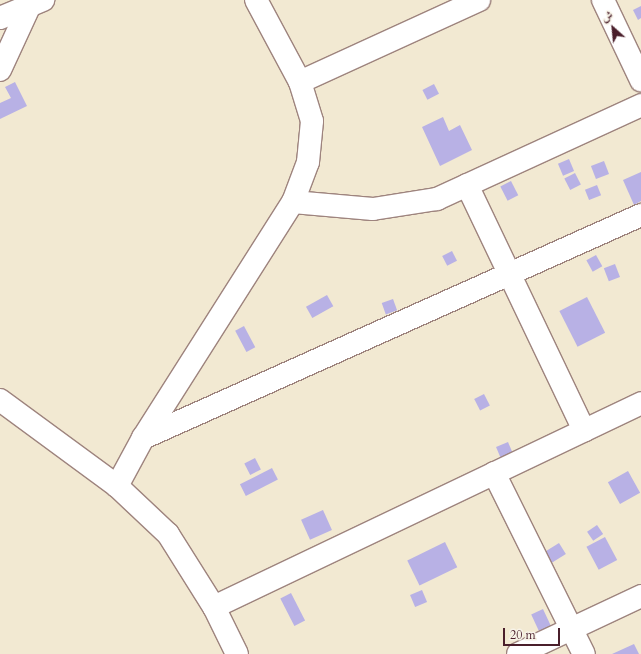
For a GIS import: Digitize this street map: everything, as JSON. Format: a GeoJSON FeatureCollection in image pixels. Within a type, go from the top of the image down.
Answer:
{"type":"FeatureCollection","features":[{"type":"Feature","properties":{"kind":"street"},"geometry":{"type":"LineString","coordinates":[[117,486],[143,438],[294,202],[308,162],[312,121],[300,82],[256,0]]}},
{"type":"Feature","properties":{"kind":"street"},"geometry":{"type":"LineString","coordinates":[[300,82],[479,0]]}},
{"type":"Feature","properties":{"kind":"street"},"geometry":{"type":"LineString","coordinates":[[602,0],[641,80]]}},
{"type":"Feature","properties":{"kind":"street"},"geometry":{"type":"LineString","coordinates":[[0,18],[36,3]]}},
{"type":"Feature","properties":{"kind":"street"},"geometry":{"type":"LineString","coordinates":[[0,70],[36,3]]}},
{"type":"Feature","properties":{"kind":"street"},"geometry":{"type":"LineString","coordinates":[[294,202],[374,209],[437,199],[641,105]]}},
{"type":"Feature","properties":{"kind":"street"},"geometry":{"type":"LineString","coordinates":[[467,185],[584,430]]}},
{"type":"Feature","properties":{"kind":"street"},"geometry":{"type":"LineString","coordinates":[[143,438],[641,215]]}},
{"type":"Feature","properties":{"kind":"street"},"geometry":{"type":"LineString","coordinates":[[0,400],[117,486],[168,534],[214,607],[237,654]]}},
{"type":"Feature","properties":{"kind":"street"},"geometry":{"type":"LineString","coordinates":[[214,607],[641,403]]}},
{"type":"Feature","properties":{"kind":"street"},"geometry":{"type":"LineString","coordinates":[[494,473],[584,654]]}},
{"type":"Feature","properties":{"kind":"street"},"geometry":{"type":"LineString","coordinates":[[518,654],[641,596]]}},
{"type":"Feature","properties":{"kind":"building"},"geometry":{"type":"Polygon","coordinates":[[[641,6],[641,18],[638,20],[633,10],[641,6]]]}},
{"type":"Feature","properties":{"kind":"building"},"geometry":{"type":"Polygon","coordinates":[[[15,82],[27,106],[0,119],[0,103],[11,98],[5,87],[15,82]]]}},
{"type":"Feature","properties":{"kind":"building"},"geometry":{"type":"Polygon","coordinates":[[[434,84],[439,94],[427,100],[422,90],[434,84]]]}},
{"type":"Feature","properties":{"kind":"building"},"geometry":{"type":"Polygon","coordinates":[[[443,117],[449,131],[460,125],[472,150],[440,166],[422,127],[443,117]]]}},
{"type":"Feature","properties":{"kind":"building"},"geometry":{"type":"Polygon","coordinates":[[[569,159],[574,171],[563,176],[558,164],[569,159]]]}},
{"type":"Feature","properties":{"kind":"building"},"geometry":{"type":"Polygon","coordinates":[[[604,161],[609,174],[596,179],[591,166],[604,161]]]}},
{"type":"Feature","properties":{"kind":"building"},"geometry":{"type":"Polygon","coordinates":[[[641,172],[641,201],[634,205],[623,180],[641,172]]]}},
{"type":"Feature","properties":{"kind":"building"},"geometry":{"type":"Polygon","coordinates":[[[575,173],[581,185],[570,190],[564,178],[575,173]]]}},
{"type":"Feature","properties":{"kind":"building"},"geometry":{"type":"Polygon","coordinates":[[[511,181],[518,195],[508,201],[500,186],[511,181]]]}},
{"type":"Feature","properties":{"kind":"building"},"geometry":{"type":"Polygon","coordinates":[[[597,185],[601,195],[589,200],[585,190],[597,185]]]}},
{"type":"Feature","properties":{"kind":"building"},"geometry":{"type":"Polygon","coordinates":[[[452,251],[457,261],[447,266],[442,256],[452,251]]]}},
{"type":"Feature","properties":{"kind":"building"},"geometry":{"type":"Polygon","coordinates":[[[596,255],[602,266],[593,272],[586,260],[596,255]]]}},
{"type":"Feature","properties":{"kind":"building"},"geometry":{"type":"Polygon","coordinates":[[[615,264],[620,277],[609,281],[604,268],[615,264]]]}},
{"type":"Feature","properties":{"kind":"building"},"geometry":{"type":"Polygon","coordinates":[[[327,295],[333,306],[312,318],[306,307],[327,295]]]}},
{"type":"Feature","properties":{"kind":"building"},"geometry":{"type":"Polygon","coordinates":[[[587,297],[605,333],[578,347],[559,311],[587,297]]]}},
{"type":"Feature","properties":{"kind":"building"},"geometry":{"type":"Polygon","coordinates":[[[393,299],[397,310],[386,314],[382,303],[393,299]]]}},
{"type":"Feature","properties":{"kind":"building"},"geometry":{"type":"Polygon","coordinates":[[[244,326],[255,347],[246,352],[235,331],[244,326]]]}},
{"type":"Feature","properties":{"kind":"building"},"geometry":{"type":"Polygon","coordinates":[[[484,394],[490,406],[480,411],[474,399],[484,394]]]}},
{"type":"Feature","properties":{"kind":"building"},"geometry":{"type":"Polygon","coordinates":[[[508,442],[513,454],[501,459],[496,447],[508,442]]]}},
{"type":"Feature","properties":{"kind":"building"},"geometry":{"type":"Polygon","coordinates":[[[255,458],[261,470],[250,475],[244,463],[255,458]]]}},
{"type":"Feature","properties":{"kind":"building"},"geometry":{"type":"Polygon","coordinates":[[[272,468],[278,480],[246,496],[240,484],[272,468]]]}},
{"type":"Feature","properties":{"kind":"building"},"geometry":{"type":"Polygon","coordinates":[[[628,471],[640,493],[620,504],[608,482],[628,471]]]}},
{"type":"Feature","properties":{"kind":"building"},"geometry":{"type":"Polygon","coordinates":[[[323,510],[332,530],[310,540],[301,520],[323,510]]]}},
{"type":"Feature","properties":{"kind":"building"},"geometry":{"type":"Polygon","coordinates":[[[597,525],[603,534],[593,541],[587,532],[597,525]]]}},
{"type":"Feature","properties":{"kind":"building"},"geometry":{"type":"Polygon","coordinates":[[[605,537],[617,560],[599,570],[586,547],[605,537]]]}},
{"type":"Feature","properties":{"kind":"building"},"geometry":{"type":"Polygon","coordinates":[[[445,542],[457,567],[420,586],[407,560],[445,542]]]}},
{"type":"Feature","properties":{"kind":"building"},"geometry":{"type":"Polygon","coordinates":[[[559,543],[566,554],[551,564],[544,553],[559,543]]]}},
{"type":"Feature","properties":{"kind":"building"},"geometry":{"type":"Polygon","coordinates":[[[422,590],[427,602],[415,607],[410,595],[422,590]]]}},
{"type":"Feature","properties":{"kind":"building"},"geometry":{"type":"Polygon","coordinates":[[[291,593],[305,621],[294,626],[280,598],[291,593]]]}},
{"type":"Feature","properties":{"kind":"building"},"geometry":{"type":"Polygon","coordinates":[[[543,609],[552,628],[540,634],[531,614],[543,609]]]}},
{"type":"Feature","properties":{"kind":"building"},"geometry":{"type":"Polygon","coordinates":[[[634,644],[639,654],[612,654],[634,644]]]}}]}
